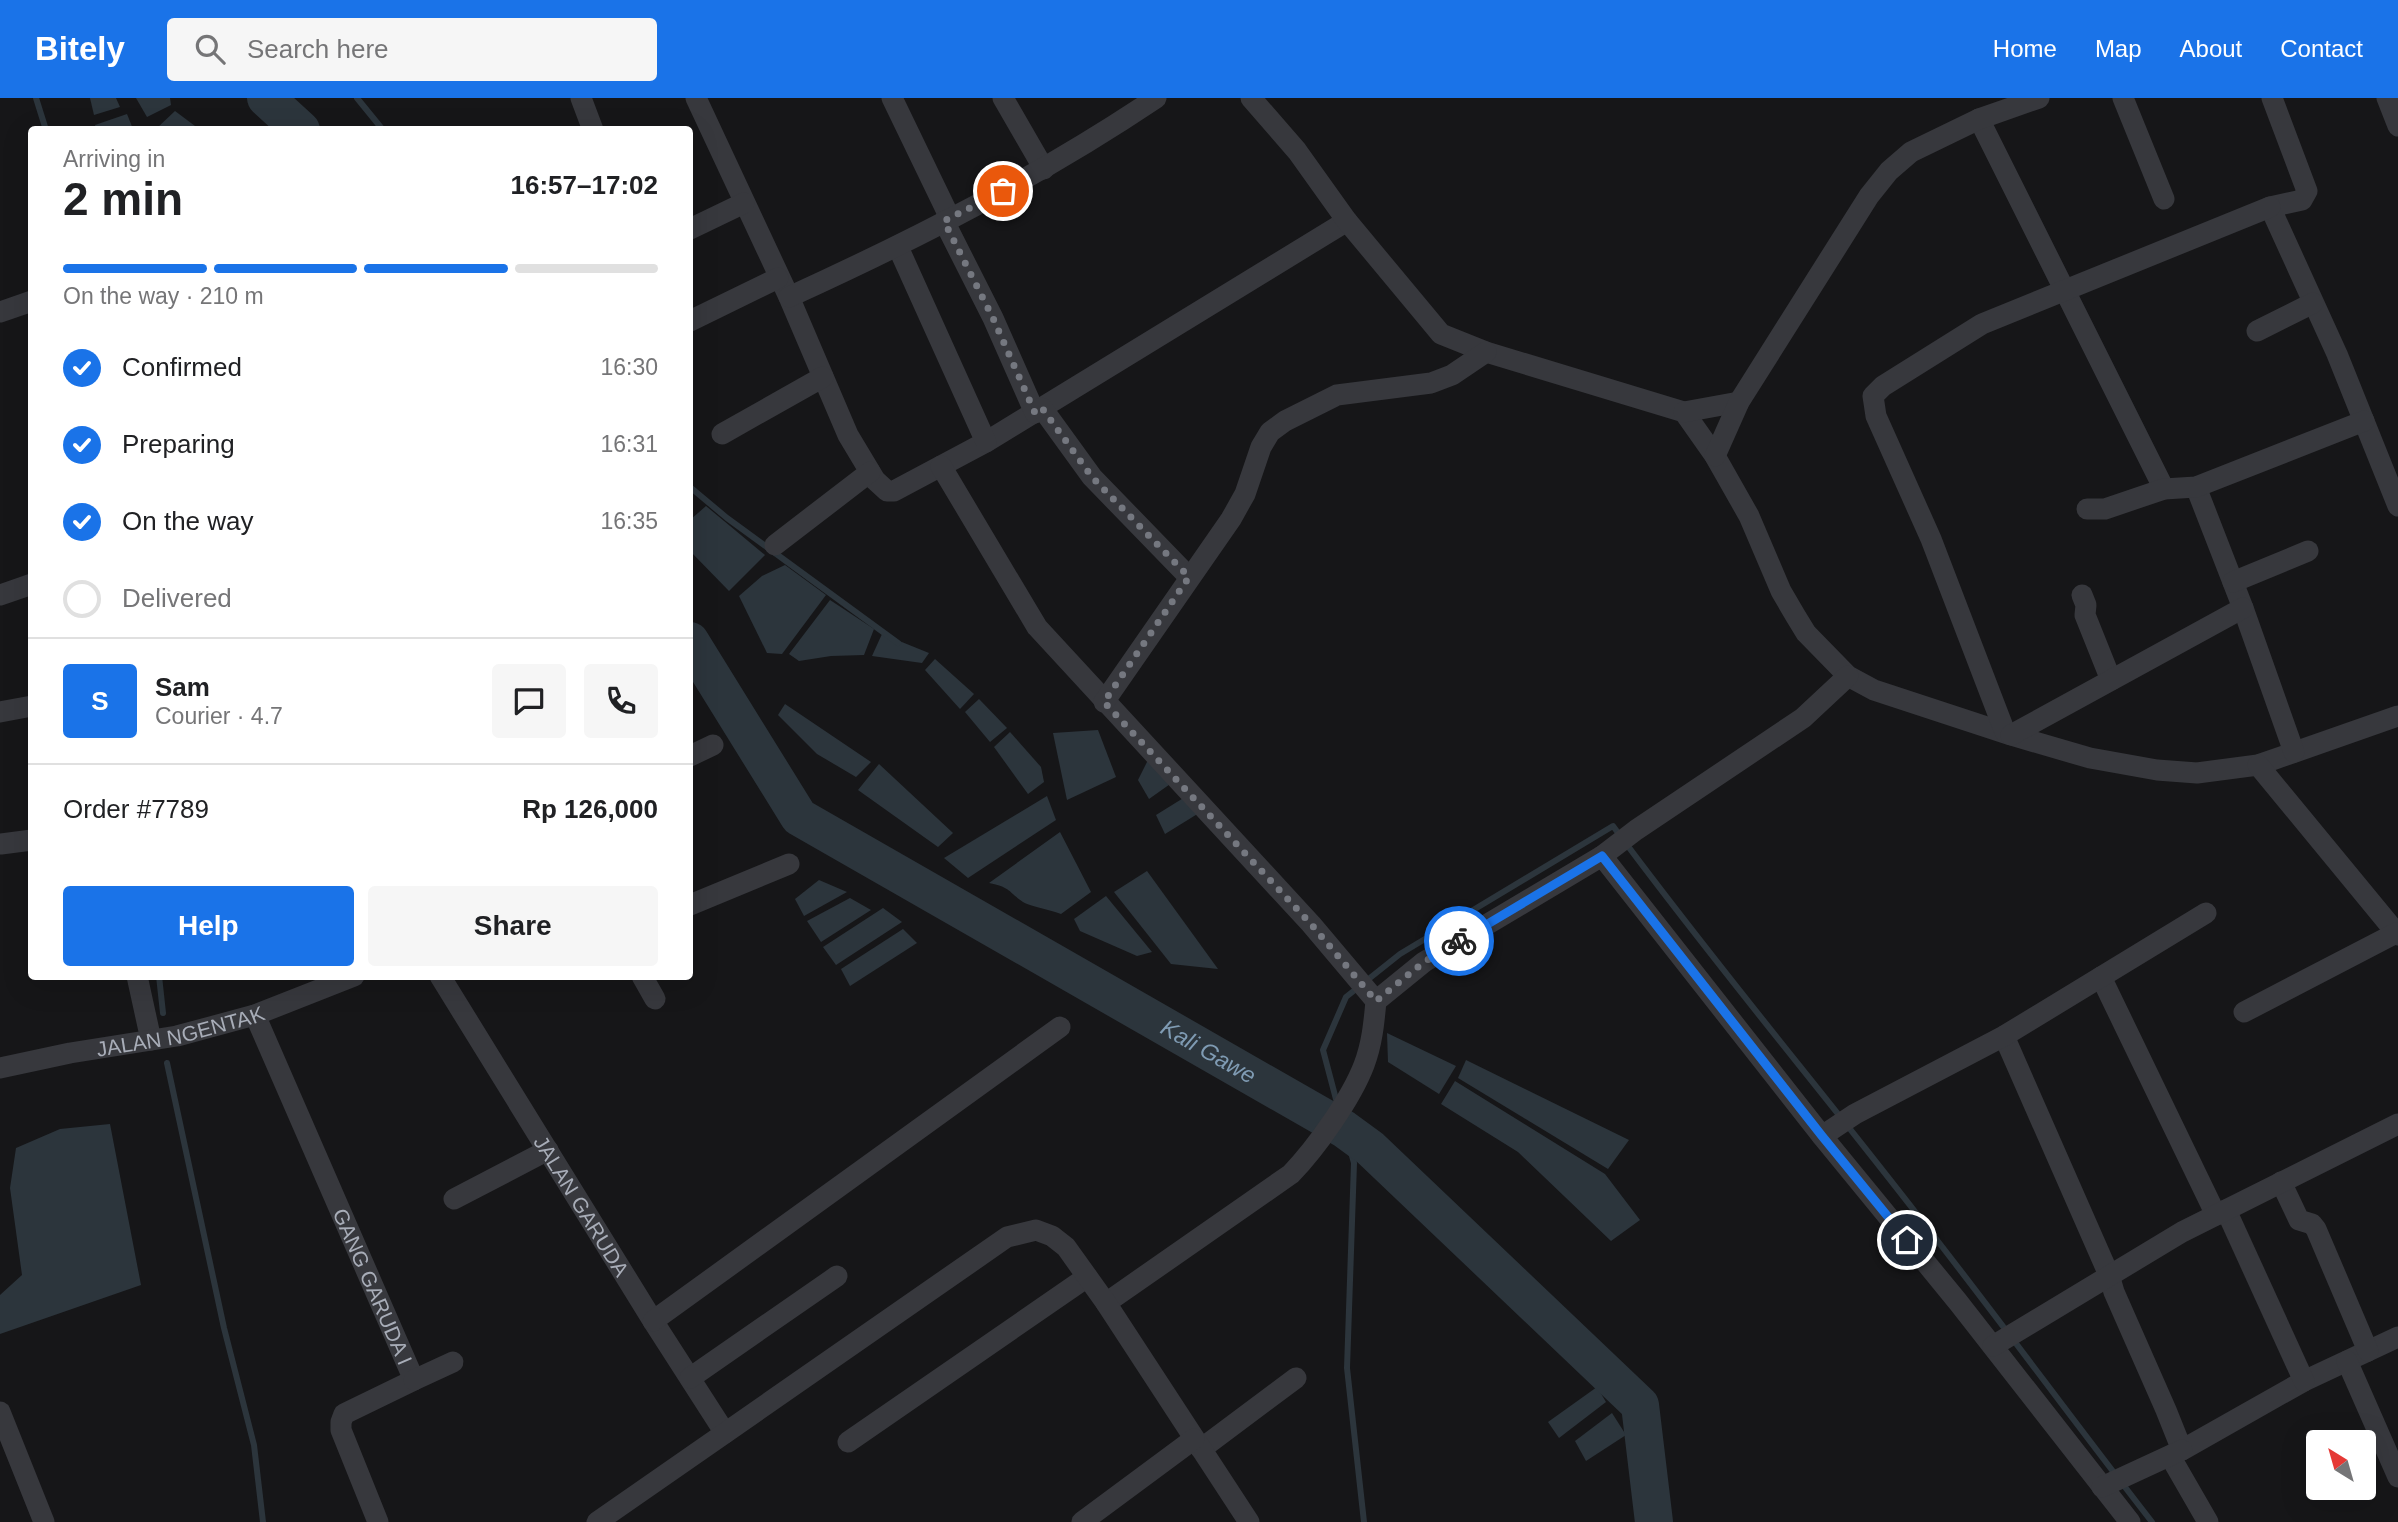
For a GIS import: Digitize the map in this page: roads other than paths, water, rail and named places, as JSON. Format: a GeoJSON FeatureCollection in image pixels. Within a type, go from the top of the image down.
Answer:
{"type":"FeatureCollection","features":[{"type":"Feature","properties":{"kind":"street"},"geometry":{"type":"LineString","coordinates":[[581,98],[592,126]]}},
{"type":"Feature","properties":{"kind":"street"},"geometry":{"type":"LineString","coordinates":[[696,98],[789,297],[848,435],[881,487],[894,491],[986,442],[1347,221]]}},
{"type":"Feature","properties":{"kind":"street"},"geometry":{"type":"LineString","coordinates":[[892,98],[993,318],[1039,410],[1092,477],[1189,577]]}},
{"type":"Feature","properties":{"kind":"street"},"geometry":{"type":"LineString","coordinates":[[1003,98],[1044,169]]}},
{"type":"Feature","properties":{"kind":"street"},"geometry":{"type":"LineString","coordinates":[[789,297],[898,247],[1044,169],[1156,98]]}},
{"type":"Feature","properties":{"kind":"street"},"geometry":{"type":"LineString","coordinates":[[1251,98],[1297,151],[1347,221],[1441,334],[1486,352],[1684,412],[1739,402]]}},
{"type":"Feature","properties":{"kind":"street"},"geometry":{"type":"LineString","coordinates":[[1715,456],[1739,402],[1869,196],[1889,171],[1911,152],[1979,119],[2039,98]]}},
{"type":"Feature","properties":{"kind":"street"},"geometry":{"type":"LineString","coordinates":[[2123,98],[2164,199]]}},
{"type":"Feature","properties":{"kind":"street"},"geometry":{"type":"LineString","coordinates":[[2008,733],[1931,539],[1876,416],[1873,396],[1883,386],[1982,324],[2270,207],[2302,200],[2307,191],[2272,98]]}},
{"type":"Feature","properties":{"kind":"street"},"geometry":{"type":"LineString","coordinates":[[2387,98],[2398,125]]}},
{"type":"Feature","properties":{"kind":"street"},"geometry":{"type":"LineString","coordinates":[[1979,119],[2164,489]]}},
{"type":"Feature","properties":{"kind":"street"},"geometry":{"type":"LineString","coordinates":[[693,228],[744,203]]}},
{"type":"Feature","properties":{"kind":"street"},"geometry":{"type":"LineString","coordinates":[[2270,207],[2314,303],[2398,504]]}},
{"type":"Feature","properties":{"kind":"street"},"geometry":{"type":"LineString","coordinates":[[898,247],[986,442]]}},
{"type":"Feature","properties":{"kind":"street"},"geometry":{"type":"LineString","coordinates":[[693,320],[778,278]]}},
{"type":"Feature","properties":{"kind":"street"},"geometry":{"type":"LineString","coordinates":[[0,312],[28,302]]}},
{"type":"Feature","properties":{"kind":"street"},"geometry":{"type":"LineString","coordinates":[[2257,331],[2314,303]]}},
{"type":"Feature","properties":{"kind":"street"},"geometry":{"type":"LineString","coordinates":[[1104,702],[1231,519],[1245,494],[1261,447],[1270,432],[1305,410],[1337,396],[1431,383],[1452,375],[1486,352]]}},
{"type":"Feature","properties":{"kind":"street"},"geometry":{"type":"LineString","coordinates":[[722,434],[822,377]]}},
{"type":"Feature","properties":{"kind":"street"},"geometry":{"type":"LineString","coordinates":[[1684,412],[1715,456],[1749,516],[1781,591],[1806,633],[1848,676],[1874,690],[2090,758],[2157,770],[2197,773],[2258,765],[2398,716]]}},
{"type":"Feature","properties":{"kind":"street"},"geometry":{"type":"LineString","coordinates":[[2087,509],[2105,509],[2164,489],[2196,487],[2364,421]]}},
{"type":"Feature","properties":{"kind":"street"},"geometry":{"type":"LineString","coordinates":[[942,466],[1037,627],[1374,998],[1373,1033],[1358,1079],[1311,1152],[1291,1174],[1106,1303]]}},
{"type":"Feature","properties":{"kind":"street"},"geometry":{"type":"LineString","coordinates":[[775,545],[870,472]]}},
{"type":"Feature","properties":{"kind":"street"},"geometry":{"type":"LineString","coordinates":[[2196,487],[2243,608],[2294,752]]}},
{"type":"Feature","properties":{"kind":"street"},"geometry":{"type":"LineString","coordinates":[[2233,582],[2308,551]]}},
{"type":"Feature","properties":{"kind":"street"},"geometry":{"type":"LineString","coordinates":[[0,595],[28,585]]}},
{"type":"Feature","properties":{"kind":"street"},"geometry":{"type":"LineString","coordinates":[[2082,595],[2087,605],[2085,615],[2111,680]]}},
{"type":"Feature","properties":{"kind":"street"},"geometry":{"type":"LineString","coordinates":[[2008,733],[2243,608]]}},
{"type":"Feature","properties":{"kind":"street"},"geometry":{"type":"LineString","coordinates":[[1374,998],[1424,962],[1609,850],[1803,718],[1848,676]]}},
{"type":"Feature","properties":{"kind":"street"},"geometry":{"type":"LineString","coordinates":[[0,712],[28,707]]}},
{"type":"Feature","properties":{"kind":"street"},"geometry":{"type":"LineString","coordinates":[[693,755],[713,745]]}},
{"type":"Feature","properties":{"kind":"street"},"geometry":{"type":"LineString","coordinates":[[2244,1012],[2397,934],[2258,765]]}},
{"type":"Feature","properties":{"kind":"street"},"geometry":{"type":"LineString","coordinates":[[1,844],[28,841]]}},
{"type":"Feature","properties":{"kind":"street"},"geometry":{"type":"LineString","coordinates":[[1609,850],[1827,1132],[2003,1340],[2113,1482],[2130,1522]]}},
{"type":"Feature","properties":{"kind":"street"},"geometry":{"type":"LineString","coordinates":[[693,904],[789,864]]}},
{"type":"Feature","properties":{"kind":"street"},"geometry":{"type":"LineString","coordinates":[[1827,1132],[1855,1114],[2004,1036],[2206,913]]}},
{"type":"Feature","properties":{"kind":"street"},"geometry":{"type":"LineString","coordinates":[[2101,977],[2304,1381]]}},
{"type":"Feature","properties":{"kind":"street"},"geometry":{"type":"LineString","coordinates":[[138,980],[151,1040]]}},
{"type":"Feature","properties":{"kind":"street","name":"JALAN NGENTAK"},"geometry":{"type":"LineString","coordinates":[[0,1068],[70,1053],[177,1036],[255,1014],[344,980]]}},
{"type":"Feature","properties":{"kind":"street","name":"JALAN GARUDA"},"geometry":{"type":"LineString","coordinates":[[442,980],[725,1433]]}},
{"type":"Feature","properties":{"kind":"street"},"geometry":{"type":"LineString","coordinates":[[644,980],[655,999]]}},
{"type":"Feature","properties":{"kind":"street","name":"GANG GARUDA I"},"geometry":{"type":"LineString","coordinates":[[255,1014],[414,1380],[344,1414],[341,1422],[341,1430],[378,1522]]}},
{"type":"Feature","properties":{"kind":"street"},"geometry":{"type":"LineString","coordinates":[[653,1321],[1060,1027]]}},
{"type":"Feature","properties":{"kind":"street"},"geometry":{"type":"LineString","coordinates":[[2004,1036],[2166,1410],[2176,1453],[2208,1522]]}},
{"type":"Feature","properties":{"kind":"street"},"geometry":{"type":"LineString","coordinates":[[2003,1340],[2109,1275],[2221,1213],[2398,1124]]}},
{"type":"Feature","properties":{"kind":"street"},"geometry":{"type":"LineString","coordinates":[[454,1199],[548,1150]]}},
{"type":"Feature","properties":{"kind":"street"},"geometry":{"type":"LineString","coordinates":[[2281,1182],[2299,1220],[2312,1224],[2316,1230],[2368,1351]]}},
{"type":"Feature","properties":{"kind":"street"},"geometry":{"type":"LineString","coordinates":[[597,1522],[618,1516],[725,1433],[1007,1237],[1036,1230],[1052,1236],[1066,1247],[1106,1303],[1249,1522]]}},
{"type":"Feature","properties":{"kind":"street"},"geometry":{"type":"LineString","coordinates":[[690,1378],[837,1276]]}},
{"type":"Feature","properties":{"kind":"street"},"geometry":{"type":"LineString","coordinates":[[848,1442],[1087,1277]]}},
{"type":"Feature","properties":{"kind":"street"},"geometry":{"type":"LineString","coordinates":[[2113,1482],[2176,1453],[2304,1381],[2398,1337]]}},
{"type":"Feature","properties":{"kind":"street"},"geometry":{"type":"LineString","coordinates":[[2347,1361],[2398,1478]]}},
{"type":"Feature","properties":{"kind":"street"},"geometry":{"type":"LineString","coordinates":[[414,1380],[453,1362]]}},
{"type":"Feature","properties":{"kind":"street"},"geometry":{"type":"LineString","coordinates":[[1082,1522],[1296,1378]]}},
{"type":"Feature","properties":{"kind":"street"},"geometry":{"type":"LineString","coordinates":[[0,1412],[44,1522]]}},
{"type":"Feature","properties":{"kind":"waterway"},"geometry":{"type":"LineString","coordinates":[[36,98],[45,126]]}},
{"type":"Feature","properties":{"kind":"waterway","name":"Kali Gawe"},"geometry":{"type":"LineString","coordinates":[[266,98],[297,126]]}},
{"type":"Feature","properties":{"kind":"waterway"},"geometry":{"type":"LineString","coordinates":[[357,98],[380,126]]}},
{"type":"Feature","properties":{"kind":"waterway"},"geometry":{"type":"LineString","coordinates":[[693,490],[727,518],[898,643]]}},
{"type":"Feature","properties":{"kind":"waterway","name":"Kali Gawe"},"geometry":{"type":"LineString","coordinates":[[693,646],[799,817],[1344,1129],[1370,1148],[1640,1405],[1654,1522]]}},
{"type":"Feature","properties":{"kind":"waterway"},"geometry":{"type":"LineString","coordinates":[[1337,1103],[1323,1050],[1346,997],[1400,954],[1613,826],[1933,1235],[2152,1522]]}},
{"type":"Feature","properties":{"kind":"waterway"},"geometry":{"type":"LineString","coordinates":[[159,980],[163,1013]]}},
{"type":"Feature","properties":{"kind":"waterway"},"geometry":{"type":"LineString","coordinates":[[167,1063],[224,1328],[254,1445],[263,1522]]}},
{"type":"Feature","properties":{"kind":"waterway"},"geometry":{"type":"LineString","coordinates":[[1341,1117],[1354,1163],[1347,1368],[1364,1522]]}}]}
